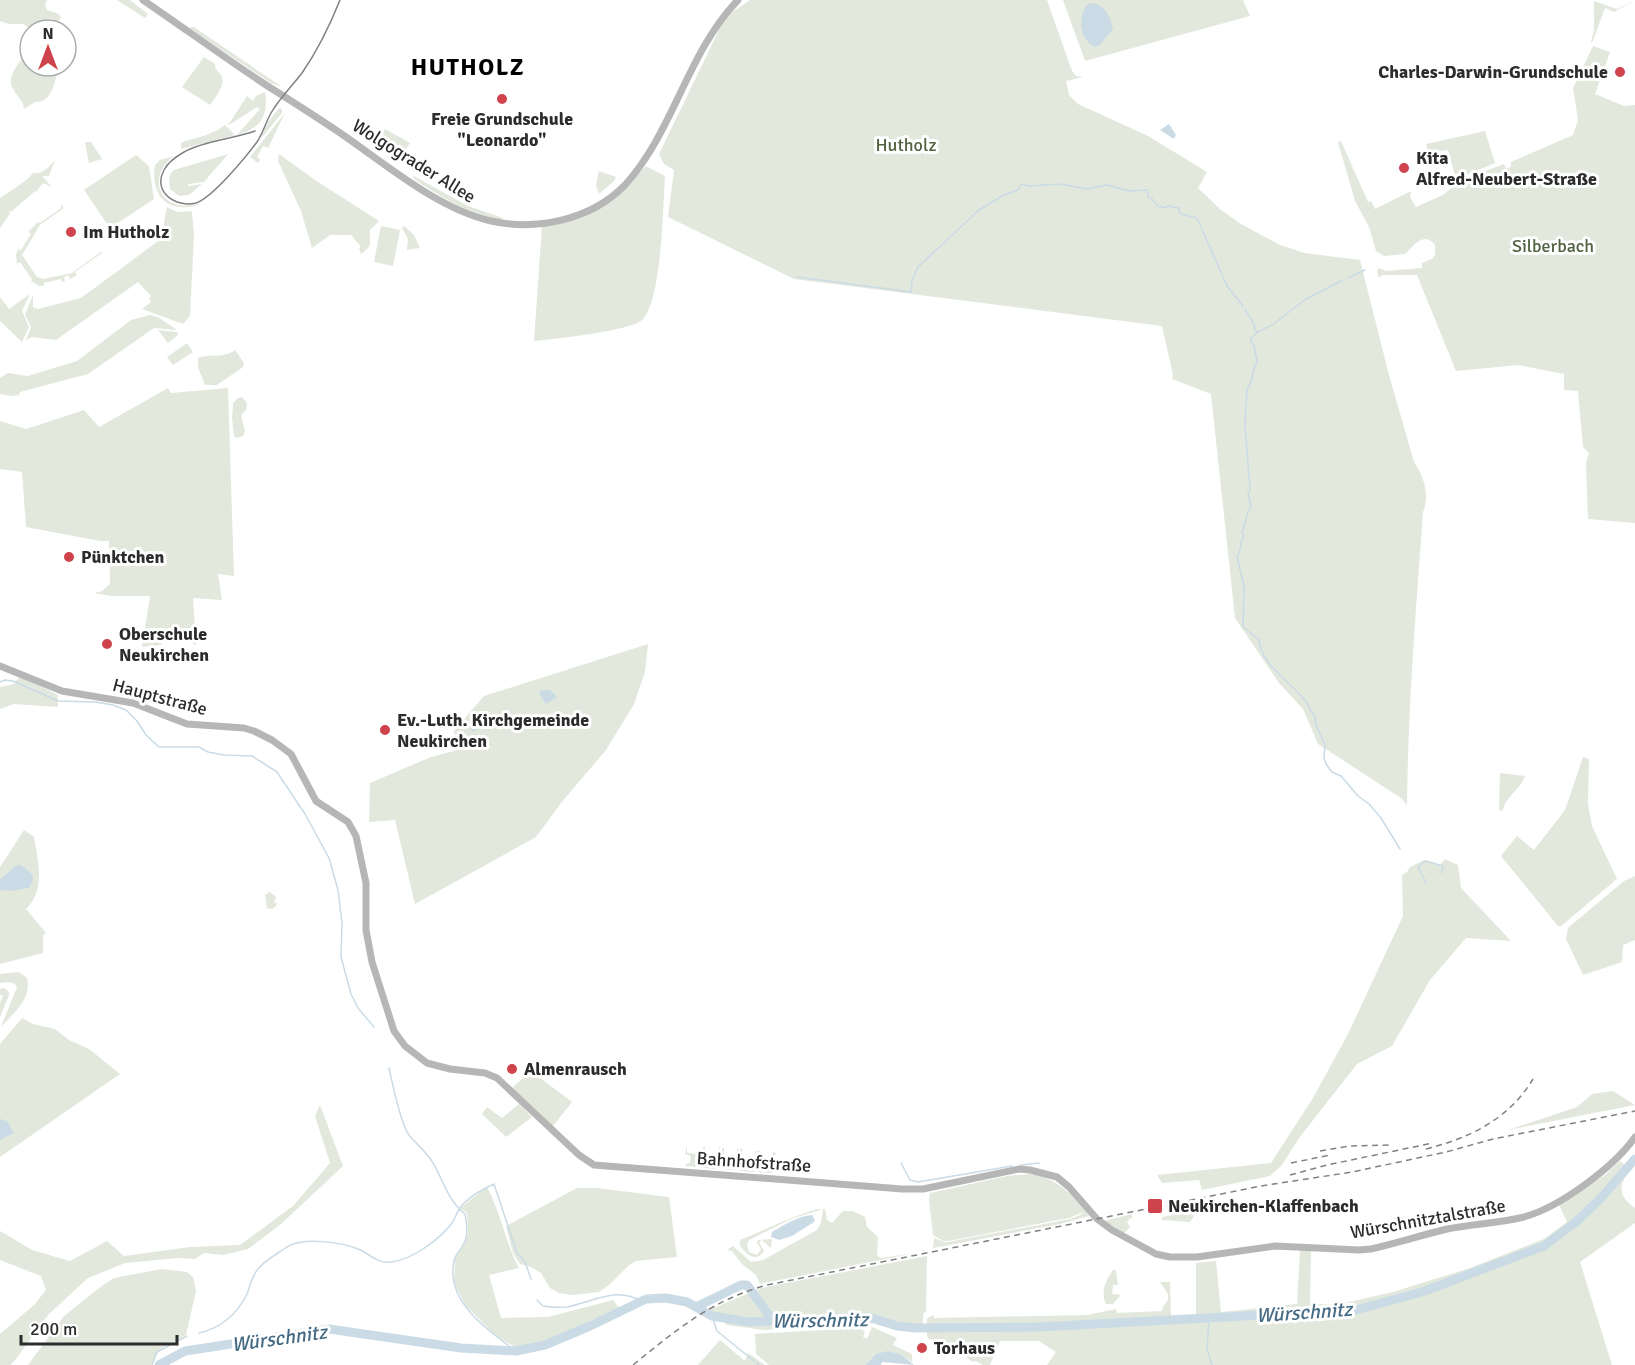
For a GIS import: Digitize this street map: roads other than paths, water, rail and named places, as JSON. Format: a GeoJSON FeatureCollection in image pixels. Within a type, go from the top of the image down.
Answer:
{"type":"FeatureCollection","features":[{"type":"Feature","properties":{"kind":"main road","name":"Wolgograder Allee"},"geometry":{"type":"LineString","coordinates":[[143,0],[401,176],[451,206],[490,221],[539,225],[578,216],[600,204],[623,186],[644,161],[708,38],[727,11],[738,0]]}},
{"type":"Feature","properties":{"kind":"main road","name":"Hauptstraße"},"geometry":{"type":"LineString","coordinates":[[0,666],[62,691],[133,703],[187,724],[236,727],[254,731],[272,740],[291,754],[316,801],[348,822],[356,836],[366,883],[366,930],[372,962],[394,1031]]}},
{"type":"Feature","properties":{"kind":"main road","name":"Bahnhofstraße"},"geometry":{"type":"LineString","coordinates":[[394,1031],[405,1046],[427,1063],[450,1069],[485,1073],[497,1078],[579,1155],[594,1164],[912,1189],[922,1189],[1019,1169],[1030,1170],[1057,1177],[1100,1221],[1132,1242]]}},
{"type":"Feature","properties":{"kind":"main road","name":"Würschnitztalstraße"},"geometry":{"type":"LineString","coordinates":[[1132,1242],[1156,1254],[1183,1258],[1275,1246],[1359,1250],[1385,1246],[1450,1229],[1508,1221],[1534,1213],[1569,1195],[1618,1157],[1635,1137]]}},
{"type":"Feature","properties":{"kind":"water"},"geometry":{"type":"Polygon","coordinates":[[[1093,3],[1105,9],[1113,29],[1100,45],[1095,47],[1086,39],[1081,27],[1084,9],[1088,4],[1093,3]]]}},
{"type":"Feature","properties":{"kind":"water"},"geometry":{"type":"Polygon","coordinates":[[[1169,124],[1176,135],[1174,139],[1160,130],[1169,124]]]}},
{"type":"Feature","properties":{"kind":"water"},"geometry":{"type":"Polygon","coordinates":[[[541,690],[550,690],[557,697],[546,704],[539,693],[541,690]]]}},
{"type":"Feature","properties":{"kind":"water"},"geometry":{"type":"Polygon","coordinates":[[[478,711],[488,714],[491,723],[473,732],[469,727],[474,723],[472,715],[478,711]]]}},
{"type":"Feature","properties":{"kind":"water"},"geometry":{"type":"Polygon","coordinates":[[[17,865],[21,865],[32,874],[33,880],[29,888],[0,890],[0,879],[17,865]]]}},
{"type":"Feature","properties":{"kind":"water"},"geometry":{"type":"Polygon","coordinates":[[[0,1119],[7,1121],[14,1133],[0,1140],[0,1119]]]}},
{"type":"Feature","properties":{"kind":"water"},"geometry":{"type":"Polygon","coordinates":[[[812,1215],[814,1222],[792,1236],[779,1240],[771,1237],[772,1232],[786,1224],[812,1215]]]}},
{"type":"Feature","properties":{"kind":"water"},"geometry":{"type":"Polygon","coordinates":[[[888,1351],[902,1355],[914,1365],[882,1362],[881,1365],[865,1365],[876,1354],[888,1351]]]}},
{"type":"Feature","properties":{"kind":"waterway"},"geometry":{"type":"LineString","coordinates":[[797,277],[911,292],[912,280],[918,267],[979,210],[1004,195],[1018,190],[1021,184],[1029,186],[1060,184],[1087,189],[1107,185],[1129,191],[1147,190],[1148,197],[1158,206],[1179,208],[1180,214],[1197,218],[1227,286],[1243,306]]}},
{"type":"Feature","properties":{"kind":"waterway"},"geometry":{"type":"LineString","coordinates":[[1348,278],[1365,270]]}},
{"type":"Feature","properties":{"kind":"waterway"},"geometry":{"type":"LineString","coordinates":[[1258,332],[1272,325],[1306,299],[1343,280]]}},
{"type":"Feature","properties":{"kind":"waterway"},"geometry":{"type":"LineString","coordinates":[[1245,309],[1257,333],[1251,338],[1257,362],[1247,389],[1245,425],[1250,489],[1248,494],[1251,506],[1237,557],[1244,586],[1243,627],[1259,640],[1270,665],[1305,700],[1315,716],[1316,725],[1325,745],[1326,764],[1369,804],[1381,818],[1400,849]]}},
{"type":"Feature","properties":{"kind":"waterway"},"geometry":{"type":"LineString","coordinates":[[0,682],[13,681],[58,701],[113,705],[126,710],[159,747],[199,747],[208,752],[223,755],[252,756],[277,772],[305,814],[329,858],[338,890],[342,923],[341,957],[351,994],[358,1008],[374,1027]]}},
{"type":"Feature","properties":{"kind":"waterway"},"geometry":{"type":"LineString","coordinates":[[1426,883],[1418,867],[1426,861],[1443,866],[1442,873]]}},
{"type":"Feature","properties":{"kind":"waterway"},"geometry":{"type":"LineString","coordinates":[[389,1068],[406,1130],[431,1159],[450,1196],[465,1214],[466,1238],[454,1261],[453,1276],[456,1289],[471,1314],[516,1351]]}},
{"type":"Feature","properties":{"kind":"waterway","name":"Würschnitz"},"geometry":{"type":"LineString","coordinates":[[159,1365],[185,1351],[329,1329],[461,1348],[516,1351],[545,1345],[646,1299],[666,1298],[687,1302],[712,1316],[749,1322],[868,1317],[897,1326],[916,1328],[1039,1327],[1356,1310],[1422,1292],[1544,1246],[1576,1222],[1601,1198],[1635,1159]]}},
{"type":"Feature","properties":{"kind":"waterway"},"geometry":{"type":"LineString","coordinates":[[901,1163],[910,1180],[918,1182],[1012,1166]]}},
{"type":"Feature","properties":{"kind":"waterway"},"geometry":{"type":"LineString","coordinates":[[1021,1165],[1039,1163]]}},
{"type":"Feature","properties":{"kind":"waterway"},"geometry":{"type":"LineString","coordinates":[[199,1333],[214,1328],[228,1319],[247,1294],[258,1269],[287,1247],[312,1241],[342,1244],[358,1249],[382,1262],[399,1260],[433,1242],[452,1223],[463,1204],[478,1192],[494,1184],[517,1253],[525,1262],[531,1279]]}},
{"type":"Feature","properties":{"kind":"waterway"},"geometry":{"type":"LineString","coordinates":[[696,1307],[741,1285],[747,1285],[773,1321]]}},
{"type":"Feature","properties":{"kind":"waterway"},"geometry":{"type":"LineString","coordinates":[[537,1300],[543,1306],[558,1307],[567,1307],[613,1295],[622,1295],[641,1301]]}},
{"type":"Feature","properties":{"kind":"waterway"},"geometry":{"type":"LineString","coordinates":[[712,1316],[717,1331],[759,1365]]}},
{"type":"Feature","properties":{"kind":"waterway"},"geometry":{"type":"LineString","coordinates":[[1209,1318],[1207,1349],[1212,1365]]}},
{"type":"Feature","properties":{"kind":"waterway"},"geometry":{"type":"LineString","coordinates":[[152,1365],[157,1352],[187,1336]]}},
{"type":"Feature","properties":{"kind":"tram line"},"geometry":{"type":"LineString","coordinates":[[255,131],[200,145],[178,155],[164,170],[161,178],[161,185],[168,197],[188,204],[203,200],[245,157],[257,142],[274,108],[308,64],[340,0]]}},
{"type":"Feature","properties":{"kind":"railway"},"geometry":{"type":"LineString","coordinates":[[1426,1149],[1458,1139],[1487,1125],[1512,1105],[1533,1079]]}},
{"type":"Feature","properties":{"kind":"railway"},"geometry":{"type":"LineString","coordinates":[[633,1365],[680,1328],[712,1308],[747,1291],[767,1285],[1261,1186],[1352,1172],[1446,1152],[1493,1139],[1635,1111]]}},
{"type":"Feature","properties":{"kind":"railway"},"geometry":{"type":"LineString","coordinates":[[1290,1175],[1433,1143]]}},
{"type":"Feature","properties":{"kind":"railway"},"geometry":{"type":"LineString","coordinates":[[1320,1151],[1350,1146],[1389,1145]]}},
{"type":"Feature","properties":{"kind":"railway"},"geometry":{"type":"LineString","coordinates":[[1291,1163],[1330,1155]]}},
{"type":"Feature","properties":{"kind":"place","name":"Charles-Darwin-Grundschule"},"geometry":{"type":"Point","coordinates":[1620,72]}},
{"type":"Feature","properties":{"kind":"place","name":"Freie Grundschule \"Leonardo\""},"geometry":{"type":"Point","coordinates":[502,99]}},
{"type":"Feature","properties":{"kind":"place","name":"Kita Alfred-Neubert-Straße"},"geometry":{"type":"Point","coordinates":[1404,168]}},
{"type":"Feature","properties":{"kind":"place","name":"Im Hutholz"},"geometry":{"type":"Point","coordinates":[71,232]}},
{"type":"Feature","properties":{"kind":"place","name":"Pünktchen"},"geometry":{"type":"Point","coordinates":[69,557]}},
{"type":"Feature","properties":{"kind":"place","name":"Oberschule Neukirchen"},"geometry":{"type":"Point","coordinates":[107,644]}},
{"type":"Feature","properties":{"kind":"place","name":"Ev.-Luth. Kirchgemeinde Neukirchen"},"geometry":{"type":"Point","coordinates":[385,730]}},
{"type":"Feature","properties":{"kind":"place","name":"Almenrausch"},"geometry":{"type":"Point","coordinates":[512,1069]}},
{"type":"Feature","properties":{"kind":"place","name":"Neukirchen-Klaffenbach"},"geometry":{"type":"Point","coordinates":[1155,1206]}},
{"type":"Feature","properties":{"kind":"place","name":"Torhaus"},"geometry":{"type":"Point","coordinates":[922,1348]}},
{"type":"Feature","properties":{"kind":"district","name":"HUTHOLZ"},"geometry":{"type":"Point","coordinates":[468,67]}},
{"type":"Feature","properties":{"kind":"park label","name":"Hutholz"},"geometry":{"type":"Point","coordinates":[906,145]}},
{"type":"Feature","properties":{"kind":"park label","name":"Silberbach"},"geometry":{"type":"Point","coordinates":[1553,246]}}]}
